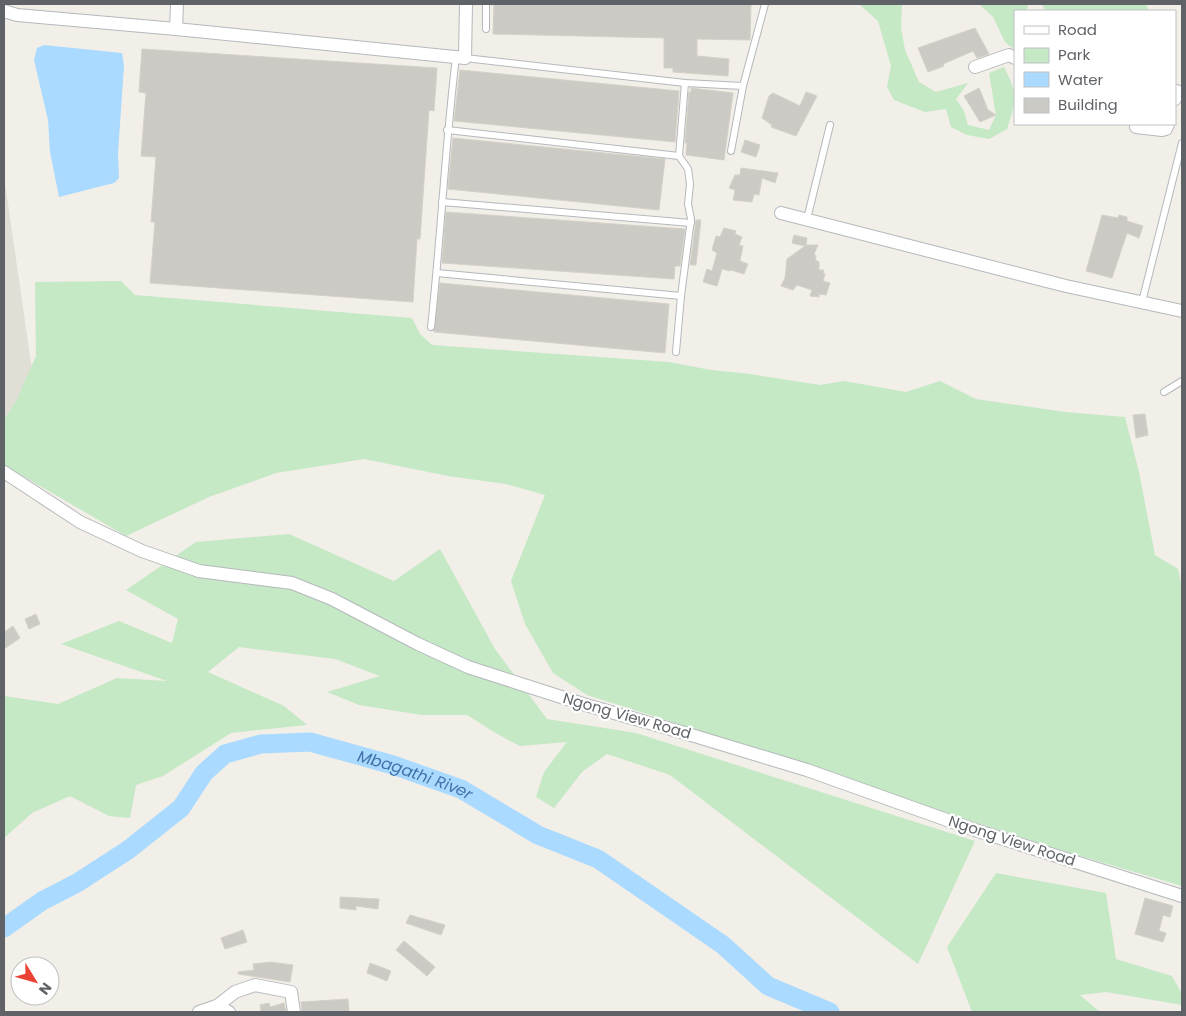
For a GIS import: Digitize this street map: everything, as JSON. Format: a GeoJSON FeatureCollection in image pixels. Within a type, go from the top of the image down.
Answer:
{"type":"FeatureCollection","features":[{"type":"Feature","properties":{"kind":"street"},"geometry":{"type":"LineString","coordinates":[[176,29],[177,4]]}},
{"type":"Feature","properties":{"kind":"street"},"geometry":{"type":"LineString","coordinates":[[4,11],[17,15],[461,58],[466,4]]}},
{"type":"Feature","properties":{"kind":"street"},"geometry":{"type":"LineString","coordinates":[[975,67],[1009,55],[1014,58]]}},
{"type":"Feature","properties":{"kind":"street"},"geometry":{"type":"LineString","coordinates":[[1136,126],[1162,130],[1168,125]]}},
{"type":"Feature","properties":{"kind":"street"},"geometry":{"type":"LineString","coordinates":[[781,214],[1057,284],[1182,311]]}},
{"type":"Feature","properties":{"kind":"street","name":"Ngong View Road"},"geometry":{"type":"LineString","coordinates":[[4,472],[80,522],[142,551],[199,571],[292,583],[332,599],[418,644],[468,667],[586,705],[807,770],[975,830],[1182,896]]}},
{"type":"Feature","properties":{"kind":"street"},"geometry":{"type":"LineString","coordinates":[[199,1012],[217,1006],[235,992],[254,985],[291,992],[294,1012]]}},
{"type":"Feature","properties":{"kind":"street"},"geometry":{"type":"LineString","coordinates":[[217,1006],[229,1012]]}},
{"type":"Feature","properties":{"kind":"lane"},"geometry":{"type":"LineString","coordinates":[[486,4],[486,29]]}},
{"type":"Feature","properties":{"kind":"lane"},"geometry":{"type":"LineString","coordinates":[[730,151],[743,86],[765,4]]}},
{"type":"Feature","properties":{"kind":"lane"},"geometry":{"type":"LineString","coordinates":[[431,327],[437,272],[447,130],[461,58],[685,83],[743,86]]}},
{"type":"Feature","properties":{"kind":"lane"},"geometry":{"type":"LineString","coordinates":[[676,352],[681,296],[691,223],[688,204],[690,184],[688,169],[679,156],[685,83]]}},
{"type":"Feature","properties":{"kind":"lane"},"geometry":{"type":"LineString","coordinates":[[807,220],[830,125]]}},
{"type":"Feature","properties":{"kind":"lane"},"geometry":{"type":"LineString","coordinates":[[447,130],[679,156]]}},
{"type":"Feature","properties":{"kind":"lane"},"geometry":{"type":"LineString","coordinates":[[1142,302],[1182,143]]}},
{"type":"Feature","properties":{"kind":"lane"},"geometry":{"type":"LineString","coordinates":[[442,202],[691,223]]}},
{"type":"Feature","properties":{"kind":"lane"},"geometry":{"type":"LineString","coordinates":[[437,272],[681,296]]}},
{"type":"Feature","properties":{"kind":"lane"},"geometry":{"type":"LineString","coordinates":[[1164,392],[1182,381]]}},
{"type":"Feature","properties":{"kind":"shaded area"},"geometry":{"type":"Polygon","coordinates":[[[4,176],[42,439],[4,433],[4,176]]]}},
{"type":"Feature","properties":{"kind":"green space"},"geometry":{"type":"Polygon","coordinates":[[[859,4],[902,4],[901,28],[905,50],[919,82],[936,92],[968,83],[956,99],[964,111],[968,125],[989,130],[996,115],[989,73],[1004,67],[1014,91],[1013,111],[1007,129],[989,139],[967,135],[951,127],[946,109],[925,112],[894,100],[887,87],[891,66],[878,21],[859,4]]]}},
{"type":"Feature","properties":{"kind":"green space"},"geometry":{"type":"Polygon","coordinates":[[[979,4],[1028,4],[1027,10],[1014,10],[1014,49],[1005,42],[993,17],[979,4]]]}},
{"type":"Feature","properties":{"kind":"green space"},"geometry":{"type":"Polygon","coordinates":[[[1042,4],[1146,4],[1149,10],[1045,10],[1042,4]]]}},
{"type":"Feature","properties":{"kind":"green space"},"geometry":{"type":"Polygon","coordinates":[[[121,281],[135,295],[412,318],[420,334],[432,345],[669,362],[711,370],[820,385],[844,381],[906,392],[940,381],[976,399],[1065,412],[1125,417],[1139,472],[1155,555],[1178,569],[1182,587],[1182,886],[1043,845],[587,695],[553,673],[525,624],[511,581],[545,495],[506,484],[448,476],[364,459],[276,473],[209,497],[126,536],[4,465],[4,420],[16,401],[36,356],[35,282],[121,281]]]}},
{"type":"Feature","properties":{"kind":"green space"},"geometry":{"type":"Polygon","coordinates":[[[289,534],[394,581],[440,549],[495,649],[547,719],[636,733],[975,841],[918,964],[670,775],[607,754],[582,772],[554,808],[536,797],[544,772],[567,742],[520,746],[467,715],[422,715],[359,705],[327,692],[380,676],[335,659],[239,647],[208,672],[284,706],[307,725],[231,733],[163,776],[136,785],[130,818],[109,816],[70,796],[32,813],[4,838],[4,696],[58,704],[117,678],[167,681],[61,644],[119,621],[172,643],[178,619],[126,590],[196,542],[289,534]]]}},
{"type":"Feature","properties":{"kind":"green space"},"geometry":{"type":"Polygon","coordinates":[[[996,873],[1106,893],[1116,959],[1172,976],[1182,994],[1182,1005],[1106,992],[1080,995],[1100,1012],[972,1012],[947,947],[996,873]]]}},
{"type":"Feature","properties":{"kind":"water"},"geometry":{"type":"Polygon","coordinates":[[[44,45],[122,53],[124,66],[118,153],[119,178],[114,183],[59,197],[50,152],[48,120],[34,60],[37,48],[44,45]]]}},
{"type":"Feature","properties":{"kind":"building"},"geometry":{"type":"Polygon","coordinates":[[[494,4],[751,4],[750,40],[697,39],[697,56],[729,59],[728,76],[673,72],[673,68],[664,68],[664,38],[493,34],[494,4]]]}},
{"type":"Feature","properties":{"kind":"building"},"geometry":{"type":"Polygon","coordinates":[[[975,28],[989,54],[977,58],[973,51],[928,72],[918,48],[975,28]]]}},
{"type":"Feature","properties":{"kind":"building"},"geometry":{"type":"Polygon","coordinates":[[[142,49],[437,68],[434,111],[429,110],[420,239],[417,239],[413,302],[150,283],[155,222],[151,222],[156,157],[141,156],[146,93],[139,92],[142,49]]]}},
{"type":"Feature","properties":{"kind":"building"},"geometry":{"type":"Polygon","coordinates":[[[460,70],[679,91],[675,142],[454,121],[460,70]]]}},
{"type":"Feature","properties":{"kind":"building"},"geometry":{"type":"Polygon","coordinates":[[[691,88],[733,93],[724,160],[686,155],[687,143],[685,143],[689,92],[691,92],[691,88]]]}},
{"type":"Feature","properties":{"kind":"building"},"geometry":{"type":"Polygon","coordinates":[[[979,88],[988,110],[996,115],[980,122],[964,96],[979,88]]]}},
{"type":"Feature","properties":{"kind":"building"},"geometry":{"type":"Polygon","coordinates":[[[806,92],[817,96],[796,136],[771,127],[772,125],[762,118],[769,96],[773,93],[800,106],[806,92]]]}},
{"type":"Feature","properties":{"kind":"building"},"geometry":{"type":"Polygon","coordinates":[[[453,138],[665,159],[659,210],[448,189],[453,138]]]}},
{"type":"Feature","properties":{"kind":"building"},"geometry":{"type":"Polygon","coordinates":[[[745,140],[760,145],[756,157],[741,152],[745,140]]]}},
{"type":"Feature","properties":{"kind":"building"},"geometry":{"type":"Polygon","coordinates":[[[741,168],[778,173],[775,183],[762,178],[759,195],[754,194],[752,202],[733,200],[735,190],[729,188],[735,175],[740,175],[741,168]]]}},
{"type":"Feature","properties":{"kind":"building"},"geometry":{"type":"Polygon","coordinates":[[[446,212],[685,229],[680,266],[675,266],[674,279],[442,263],[446,212]]]}},
{"type":"Feature","properties":{"kind":"building"},"geometry":{"type":"Polygon","coordinates":[[[1102,215],[1118,218],[1119,215],[1127,217],[1127,221],[1143,226],[1139,238],[1127,233],[1112,278],[1086,271],[1102,215]]]}},
{"type":"Feature","properties":{"kind":"building"},"geometry":{"type":"Polygon","coordinates":[[[696,220],[701,220],[696,265],[690,265],[696,220]]]}},
{"type":"Feature","properties":{"kind":"building"},"geometry":{"type":"Polygon","coordinates":[[[724,228],[736,231],[735,234],[742,237],[739,245],[743,246],[740,261],[748,264],[744,274],[722,269],[717,286],[703,282],[707,269],[712,271],[717,253],[712,250],[716,236],[720,237],[724,228]]]}},
{"type":"Feature","properties":{"kind":"building"},"geometry":{"type":"Polygon","coordinates":[[[794,235],[807,238],[806,245],[818,245],[814,254],[816,256],[815,260],[819,262],[819,270],[824,270],[823,281],[830,283],[826,295],[819,294],[819,297],[810,296],[812,290],[797,285],[793,290],[781,286],[785,278],[787,259],[805,246],[792,243],[794,235]]]}},
{"type":"Feature","properties":{"kind":"building"},"geometry":{"type":"Polygon","coordinates":[[[440,283],[669,304],[665,353],[434,332],[440,283]]]}},
{"type":"Feature","properties":{"kind":"building"},"geometry":{"type":"Polygon","coordinates":[[[1145,414],[1148,435],[1136,438],[1133,415],[1145,414]]]}},
{"type":"Feature","properties":{"kind":"building"},"geometry":{"type":"Polygon","coordinates":[[[36,614],[40,624],[29,629],[25,619],[36,614]]]}},
{"type":"Feature","properties":{"kind":"building"},"geometry":{"type":"Polygon","coordinates":[[[13,626],[20,638],[4,649],[4,632],[13,626]]]}},
{"type":"Feature","properties":{"kind":"building"},"geometry":{"type":"Polygon","coordinates":[[[340,897],[379,899],[378,909],[356,906],[356,910],[340,908],[340,897]]]}},
{"type":"Feature","properties":{"kind":"building"},"geometry":{"type":"Polygon","coordinates":[[[1145,898],[1173,906],[1170,917],[1163,915],[1159,931],[1166,933],[1163,942],[1135,934],[1145,898]]]}},
{"type":"Feature","properties":{"kind":"building"},"geometry":{"type":"Polygon","coordinates":[[[410,915],[445,925],[441,935],[406,923],[410,915]]]}},
{"type":"Feature","properties":{"kind":"building"},"geometry":{"type":"Polygon","coordinates":[[[243,930],[247,942],[225,949],[221,938],[243,930]]]}},
{"type":"Feature","properties":{"kind":"building"},"geometry":{"type":"Polygon","coordinates":[[[404,941],[435,967],[427,976],[396,950],[404,941]]]}},
{"type":"Feature","properties":{"kind":"building"},"geometry":{"type":"Polygon","coordinates":[[[270,962],[293,965],[290,982],[238,974],[238,972],[254,970],[253,964],[270,962]]]}},
{"type":"Feature","properties":{"kind":"building"},"geometry":{"type":"Polygon","coordinates":[[[370,963],[391,971],[387,981],[367,973],[370,963]]]}},
{"type":"Feature","properties":{"kind":"building"},"geometry":{"type":"Polygon","coordinates":[[[348,999],[349,1012],[302,1012],[301,1002],[348,999]]]}},
{"type":"Feature","properties":{"kind":"building"},"geometry":{"type":"Polygon","coordinates":[[[269,1003],[270,1007],[284,1003],[286,1012],[261,1012],[260,1005],[269,1003]]]}},
{"type":"Feature","properties":{"kind":"waterway","name":"Mbagathi River"},"geometry":{"type":"LineString","coordinates":[[4,928],[42,901],[77,883],[128,850],[181,808],[204,773],[225,754],[261,744],[310,742],[393,765],[461,789],[538,835],[598,859],[723,945],[768,986],[830,1012]]}}]}
